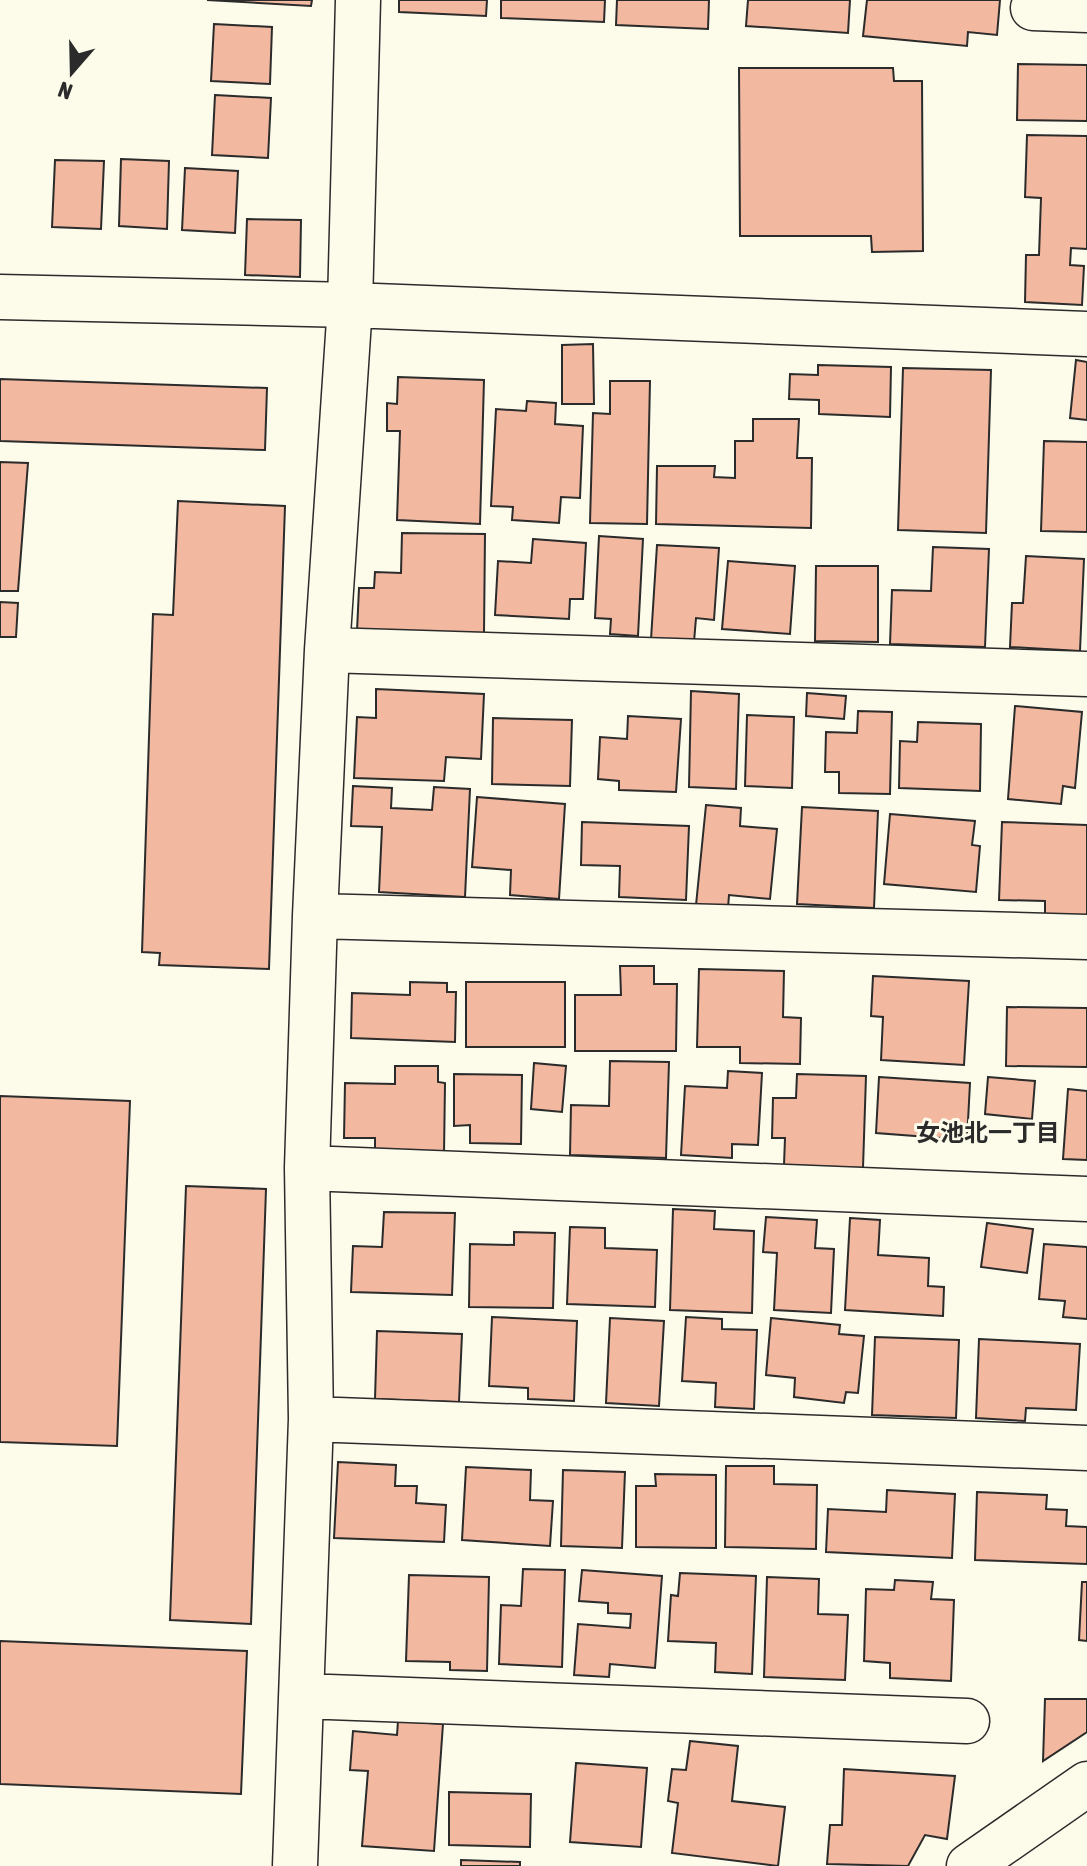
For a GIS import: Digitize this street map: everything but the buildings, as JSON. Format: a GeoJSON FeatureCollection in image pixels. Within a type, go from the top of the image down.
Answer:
{"type":"FeatureCollection","features":[{"type":"Feature","properties":{"kind":"street"},"geometry":{"type":"LineString","coordinates":[[295,1866],[311,1419],[307,1168],[315,916],[327,650],[350,305],[358,0]]}},
{"type":"Feature","properties":{"kind":"street"},"geometry":{"type":"LineString","coordinates":[[1033,8],[1087,10]]}},
{"type":"Feature","properties":{"kind":"street"},"geometry":{"type":"LineString","coordinates":[[0,297],[350,305],[1087,334]]}},
{"type":"Feature","properties":{"kind":"street"},"geometry":{"type":"LineString","coordinates":[[327,650],[1087,674]]}},
{"type":"Feature","properties":{"kind":"street"},"geometry":{"type":"LineString","coordinates":[[315,916],[1087,937]]}},
{"type":"Feature","properties":{"kind":"street"},"geometry":{"type":"LineString","coordinates":[[307,1168],[1087,1199]]}},
{"type":"Feature","properties":{"kind":"street"},"geometry":{"type":"LineString","coordinates":[[311,1419],[1087,1448]]}},
{"type":"Feature","properties":{"kind":"street"},"geometry":{"type":"LineString","coordinates":[[302,1696],[967,1721]]}},
{"type":"Feature","properties":{"kind":"street"},"geometry":{"type":"LineString","coordinates":[[969,1866],[1087,1784]]}},
{"type":"Feature","properties":{"kind":"district","name":"女池北一丁目"},"geometry":{"type":"Point","coordinates":[988,1132]}}]}
